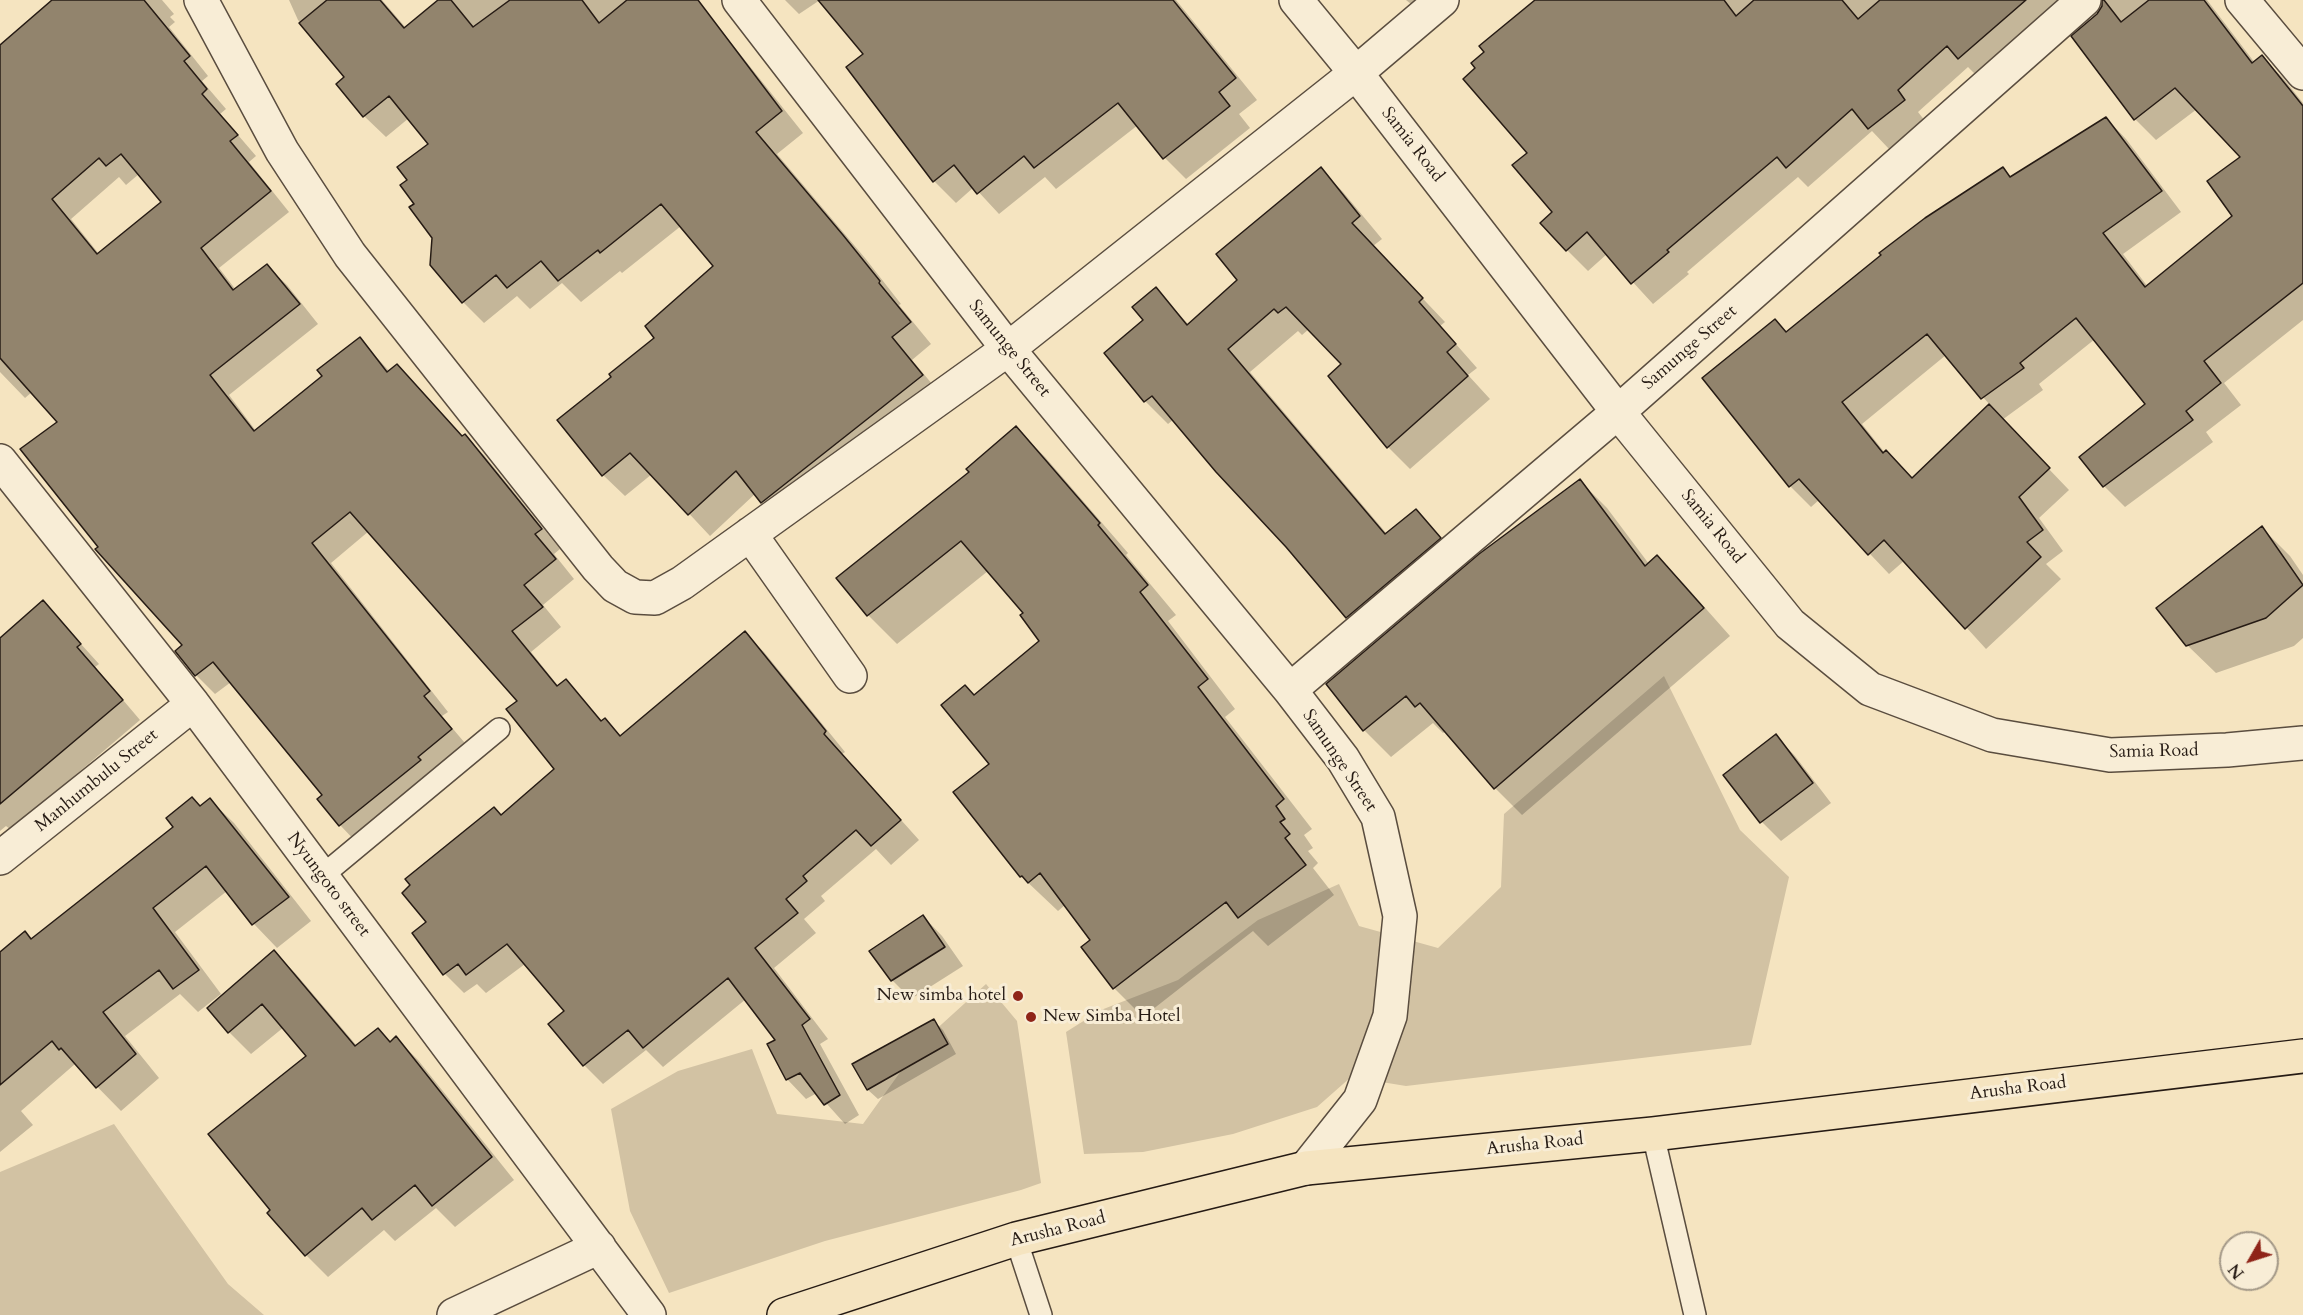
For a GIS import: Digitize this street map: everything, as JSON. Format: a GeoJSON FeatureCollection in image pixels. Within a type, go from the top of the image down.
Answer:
{"type":"FeatureCollection","features":[{"type":"Feature","properties":{"kind":"highway","name":"Arusha Road"},"geometry":{"type":"LineString","coordinates":[[784,1315],[1016,1239],[1306,1168],[1653,1134],[2303,1056]]}},
{"type":"Feature","properties":{"kind":"street"},"geometry":{"type":"LineString","coordinates":[[201,0],[282,151],[350,255],[615,586],[635,597],[655,598],[682,583],[1008,349],[1356,73],[1442,0]]}},
{"type":"Feature","properties":{"kind":"street","name":"Samunge Street"},"geometry":{"type":"LineString","coordinates":[[739,0],[1008,349],[1290,690],[1343,759],[1378,817],[1400,916],[1390,1016],[1360,1100],[1306,1168]]}},
{"type":"Feature","properties":{"kind":"street","name":"Samia Road"},"geometry":{"type":"LineString","coordinates":[[1296,0],[1356,73],[1618,412],[1790,624],[1870,689],[1992,735],[2110,755],[2228,750],[2303,743]]}},
{"type":"Feature","properties":{"kind":"street","name":"Samunge Street"},"geometry":{"type":"LineString","coordinates":[[1290,690],[1618,412],[2084,0]]}},
{"type":"Feature","properties":{"kind":"street"},"geometry":{"type":"LineString","coordinates":[[2242,0],[2303,73]]}},
{"type":"Feature","properties":{"kind":"street","name":"Nyungoto street"},"geometry":{"type":"LineString","coordinates":[[0,461],[193,704],[649,1315]]}},
{"type":"Feature","properties":{"kind":"street"},"geometry":{"type":"LineString","coordinates":[[750,534],[850,676]]}},
{"type":"Feature","properties":{"kind":"street","name":"Manhumbulu Street"},"geometry":{"type":"LineString","coordinates":[[0,858],[193,704]]}},
{"type":"Feature","properties":{"kind":"street"},"geometry":{"type":"LineString","coordinates":[[454,1315],[475,1303],[599,1247]]}},
{"type":"Feature","properties":{"kind":"lane"},"geometry":{"type":"LineString","coordinates":[[322,876],[500,729]]}},
{"type":"Feature","properties":{"kind":"lane"},"geometry":{"type":"LineString","coordinates":[[1653,1134],[1695,1315]]}},
{"type":"Feature","properties":{"kind":"lane"},"geometry":{"type":"LineString","coordinates":[[1016,1239],[1041,1315]]}},
{"type":"Feature","properties":{"kind":"shaded area"},"geometry":{"type":"Polygon","coordinates":[[[1664,676],[1740,830],[1789,877],[1751,1045],[1406,1086],[1351,1077],[1317,1107],[1233,1134],[1143,1152],[1084,1154],[1066,1032],[1101,1010],[1178,980],[1258,920],[1339,884],[1359,926],[1438,948],[1501,887],[1504,814],[1664,676]]]}},
{"type":"Feature","properties":{"kind":"shaded area"},"geometry":{"type":"Polygon","coordinates":[[[986,984],[1017,1021],[1041,1183],[825,1241],[669,1293],[630,1211],[611,1109],[678,1071],[752,1049],[777,1114],[863,1124],[921,1043],[986,984]]]}},
{"type":"Feature","properties":{"kind":"shaded area"},"geometry":{"type":"Polygon","coordinates":[[[114,1124],[228,1284],[264,1315],[0,1315],[0,1172],[114,1124]]]}},
{"type":"Feature","properties":{"kind":"building"},"geometry":{"type":"Polygon","coordinates":[[[52,0],[144,0],[190,56],[184,61],[207,89],[202,94],[238,135],[230,141],[271,191],[201,248],[233,290],[267,264],[300,304],[210,375],[254,431],[322,376],[317,370],[360,337],[387,372],[397,364],[462,436],[465,434],[542,529],[535,534],[556,559],[524,585],[543,607],[512,631],[557,686],[566,679],[601,721],[605,718],[620,736],[745,631],[826,731],[824,734],[901,820],[871,846],[856,830],[803,876],[807,881],[786,899],[798,913],[755,948],[810,1019],[802,1025],[840,1095],[824,1105],[800,1073],[786,1080],[767,1044],[775,1040],[728,978],[643,1048],[628,1030],[583,1066],[548,1024],[564,1011],[507,944],[466,975],[458,964],[443,975],[412,933],[426,922],[402,893],[410,885],[405,879],[494,807],[501,815],[554,769],[506,709],[517,701],[350,512],[312,543],[430,691],[424,696],[452,729],[418,757],[421,760],[339,826],[317,799],[322,795],[213,662],[195,676],[175,651],[182,645],[95,549],[98,547],[20,449],[57,422],[0,358],[0,45],[52,0]],[[121,154],[106,166],[99,158],[52,199],[97,254],[161,202],[121,154]]]}},
{"type":"Feature","properties":{"kind":"building"},"geometry":{"type":"Polygon","coordinates":[[[327,0],[380,0],[404,28],[438,0],[451,0],[473,27],[510,0],[582,0],[599,23],[627,0],[698,0],[782,111],[756,132],[843,235],[911,322],[892,337],[923,375],[761,503],[736,471],[688,515],[630,453],[602,476],[557,420],[611,377],[609,374],[654,338],[645,326],[713,266],[661,204],[600,253],[598,250],[558,281],[541,261],[507,288],[496,275],[462,303],[430,265],[432,238],[409,207],[414,204],[400,185],[407,180],[397,167],[428,144],[389,96],[363,117],[336,84],[344,77],[299,23],[327,0]]]}},
{"type":"Feature","properties":{"kind":"building"},"geometry":{"type":"Polygon","coordinates":[[[818,0],[1173,0],[1236,78],[1219,92],[1230,106],[1163,159],[1118,103],[1034,168],[1024,156],[977,194],[954,165],[933,182],[846,67],[863,54],[818,0]]]}},
{"type":"Feature","properties":{"kind":"building"},"geometry":{"type":"Polygon","coordinates":[[[1535,0],[1724,0],[1736,16],[1754,0],[1842,0],[1858,19],[1880,0],[2026,0],[1958,59],[1947,46],[1898,90],[1905,100],[1868,129],[1852,109],[1786,168],[1777,157],[1667,250],[1669,252],[1631,284],[1587,232],[1566,251],[1540,223],[1552,212],[1512,165],[1527,153],[1463,79],[1475,68],[1471,63],[1484,52],[1479,46],[1535,0]]]}},
{"type":"Feature","properties":{"kind":"building"},"geometry":{"type":"Polygon","coordinates":[[[2102,0],[2121,22],[2149,0],[2204,0],[2252,63],[2262,55],[2303,106],[2303,283],[2204,361],[2221,383],[2186,411],[2193,420],[2103,487],[2079,457],[2145,404],[2076,318],[2020,363],[2024,368],[1981,399],[1927,334],[1842,402],[1883,453],[1886,450],[1912,478],[1989,404],[2050,468],[2019,497],[2043,530],[2027,542],[2041,557],[1965,629],[1884,540],[1868,555],[1799,479],[1789,487],[1702,378],[1775,319],[1786,332],[1881,255],[1879,253],[1925,218],[2003,167],[2010,177],[2106,117],[2162,191],[2103,233],[2145,287],[2232,216],[2207,181],[2240,157],[2175,88],[2134,120],[2071,36],[2097,14],[2102,6],[2102,0]]]}},
{"type":"Feature","properties":{"kind":"building"},"geometry":{"type":"Polygon","coordinates":[[[1321,167],[1360,216],[1352,223],[1423,298],[1419,302],[1456,344],[1447,352],[1468,376],[1387,448],[1328,376],[1341,364],[1286,307],[1278,313],[1274,309],[1228,349],[1385,534],[1416,509],[1441,538],[1346,618],[1286,547],[1216,472],[1152,396],[1144,402],[1104,353],[1143,320],[1132,307],[1156,287],[1187,325],[1237,280],[1216,254],[1321,167]]]}},
{"type":"Feature","properties":{"kind":"building"},"geometry":{"type":"Polygon","coordinates":[[[1016,426],[1100,523],[1098,525],[1148,585],[1140,592],[1208,679],[1198,687],[1284,799],[1276,806],[1285,819],[1280,822],[1290,834],[1285,838],[1306,865],[1238,918],[1226,902],[1113,989],[1081,947],[1090,940],[1040,873],[1028,883],[1022,876],[1020,877],[953,792],[989,764],[941,705],[965,685],[974,695],[1039,641],[1020,615],[1023,613],[961,541],[867,616],[836,578],[969,472],[966,469],[1016,426]]]}},
{"type":"Feature","properties":{"kind":"building"},"geometry":{"type":"Polygon","coordinates":[[[1580,479],[1645,566],[1657,555],[1704,608],[1494,789],[1420,703],[1415,707],[1406,696],[1363,731],[1326,684],[1479,554],[1580,479]]]}},
{"type":"Feature","properties":{"kind":"building"},"geometry":{"type":"Polygon","coordinates":[[[2262,526],[2303,585],[2266,618],[2186,646],[2156,608],[2262,526]]]}},
{"type":"Feature","properties":{"kind":"building"},"geometry":{"type":"Polygon","coordinates":[[[43,600],[81,644],[77,647],[123,700],[0,804],[0,638],[43,600]]]}},
{"type":"Feature","properties":{"kind":"building"},"geometry":{"type":"Polygon","coordinates":[[[1776,734],[1813,783],[1760,823],[1723,775],[1776,734]]]}},
{"type":"Feature","properties":{"kind":"building"},"geometry":{"type":"Polygon","coordinates":[[[192,797],[200,806],[210,798],[289,897],[252,925],[206,866],[153,908],[199,970],[173,989],[159,970],[103,1012],[136,1054],[96,1088],[52,1041],[0,1085],[0,952],[25,931],[31,939],[173,827],[166,818],[192,797]]]}},
{"type":"Feature","properties":{"kind":"building"},"geometry":{"type":"Polygon","coordinates":[[[923,915],[945,947],[891,981],[869,951],[923,915]]]}},
{"type":"Feature","properties":{"kind":"building"},"geometry":{"type":"Polygon","coordinates":[[[274,950],[355,1046],[378,1028],[390,1042],[396,1036],[492,1157],[432,1206],[415,1185],[372,1220],[362,1208],[305,1256],[267,1213],[270,1210],[208,1134],[306,1056],[262,1004],[228,1033],[207,1008],[274,950]]]}},
{"type":"Feature","properties":{"kind":"building"},"geometry":{"type":"Polygon","coordinates":[[[934,1019],[948,1044],[867,1090],[852,1064],[934,1019]]]}},
{"type":"Feature","properties":{"kind":"place","name":"New simba hotel"},"geometry":{"type":"Point","coordinates":[1018,996]}},
{"type":"Feature","properties":{"kind":"place","name":"New Simba Hotel"},"geometry":{"type":"Point","coordinates":[1031,1017]}}]}
